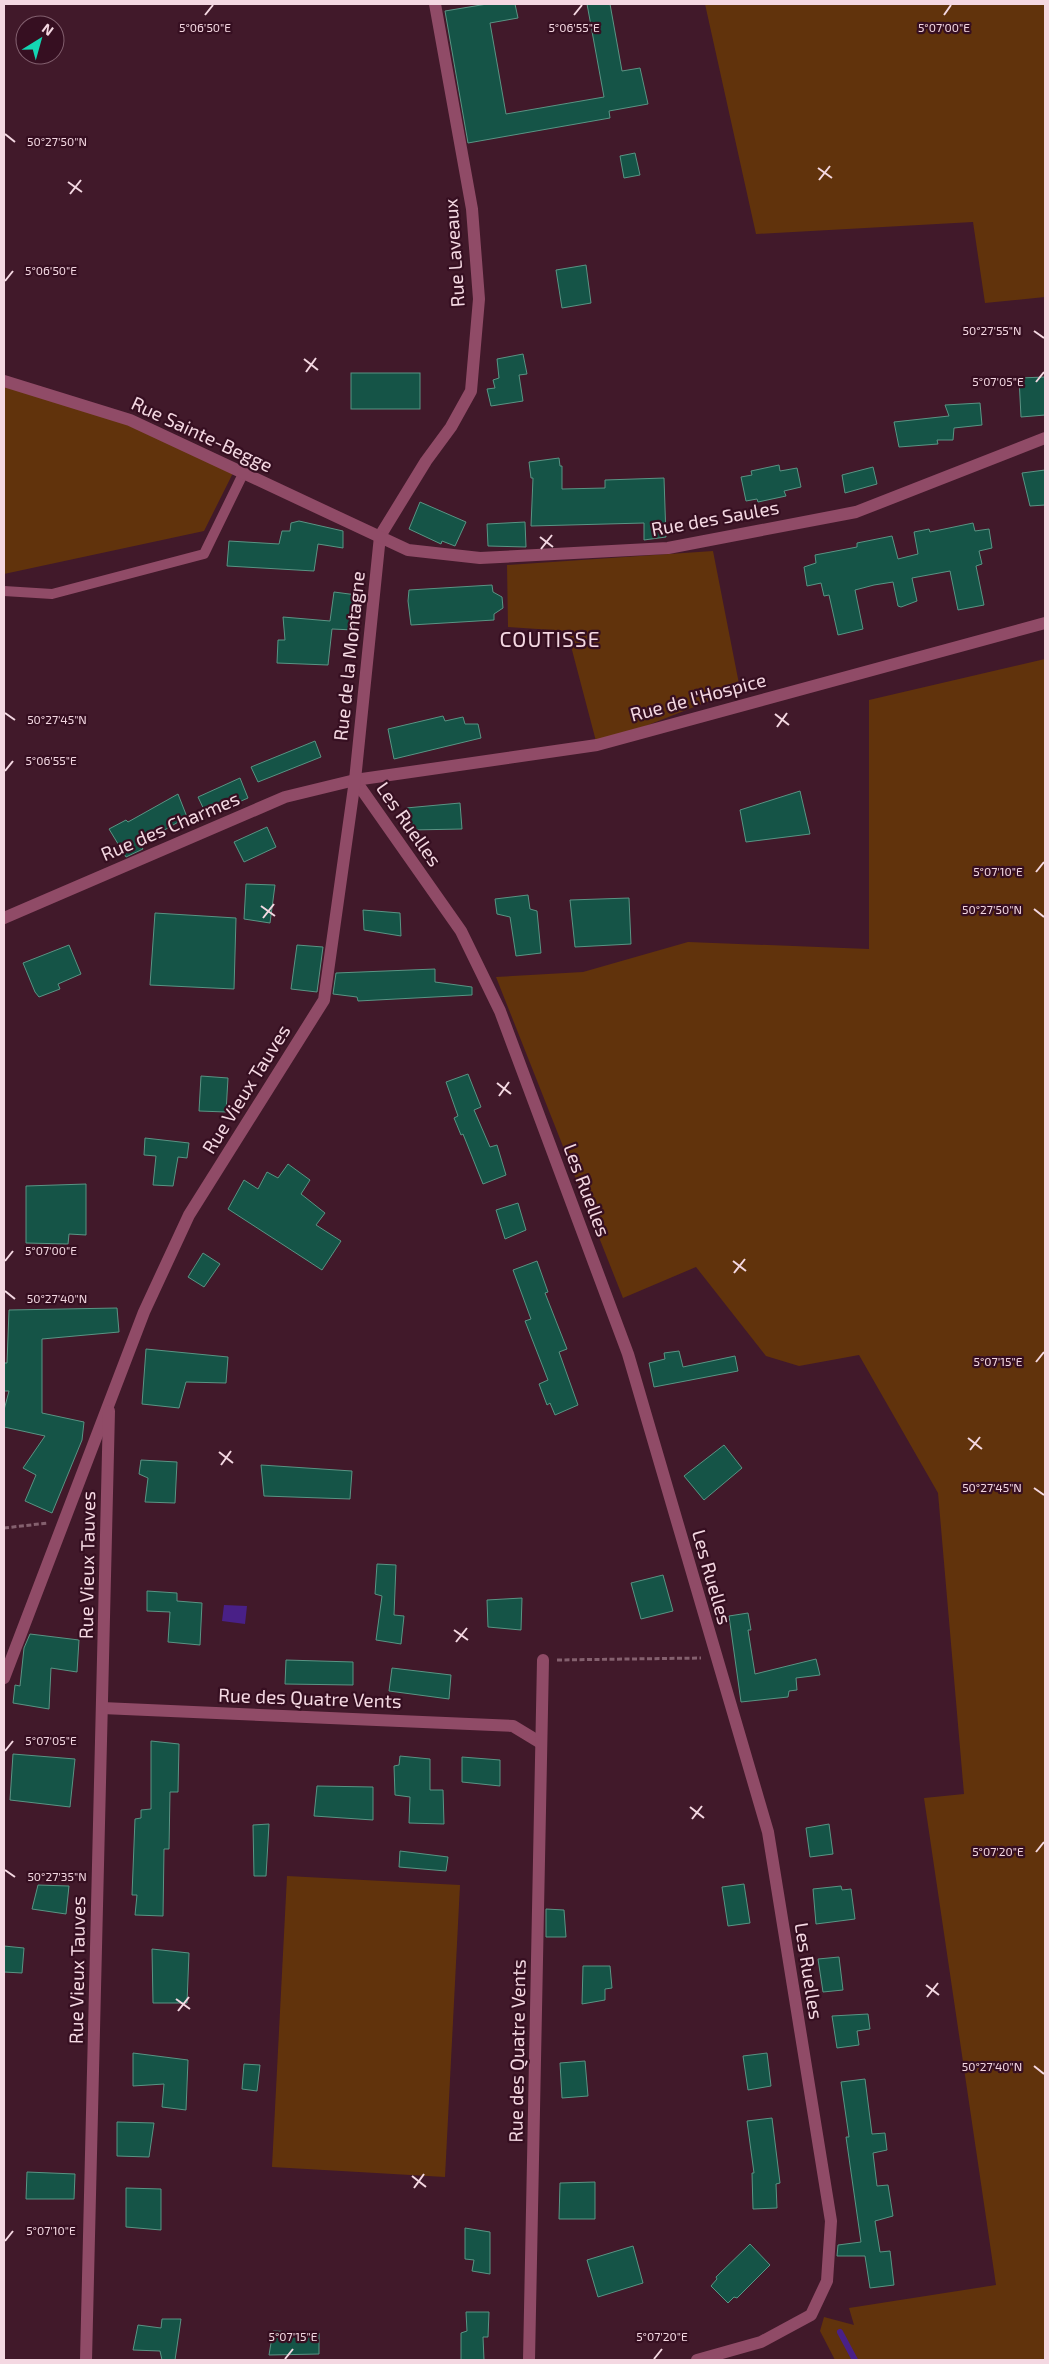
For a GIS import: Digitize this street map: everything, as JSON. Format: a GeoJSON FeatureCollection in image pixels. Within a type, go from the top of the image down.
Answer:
{"type":"FeatureCollection","features":[{"type":"Feature","properties":{"kind":"street","name":"Rue Laveaux"},"geometry":{"type":"LineString","coordinates":[[380,536],[426,461],[451,427],[471,391],[480,299],[472,209],[435,4]]}},
{"type":"Feature","properties":{"kind":"street","name":"Rue Sainte-Begge"},"geometry":{"type":"LineString","coordinates":[[4,381],[130,420],[380,536]]}},
{"type":"Feature","properties":{"kind":"street","name":"Rue des Saules"},"geometry":{"type":"LineString","coordinates":[[380,536],[408,550],[480,558],[668,548],[856,512],[1045,438]]}},
{"type":"Feature","properties":{"kind":"street","name":"Rue de la Montagne"},"geometry":{"type":"LineString","coordinates":[[355,780],[380,536]]}},
{"type":"Feature","properties":{"kind":"street","name":"Rue de l'Hospice"},"geometry":{"type":"LineString","coordinates":[[355,780],[597,745],[1045,623]]}},
{"type":"Feature","properties":{"kind":"street","name":"Rue des Charmes"},"geometry":{"type":"LineString","coordinates":[[4,918],[285,797],[355,780]]}},
{"type":"Feature","properties":{"kind":"street","name":"Rue Vieux Tauves"},"geometry":{"type":"LineString","coordinates":[[4,1678],[144,1312],[189,1215],[324,1000],[355,780]]}},
{"type":"Feature","properties":{"kind":"street","name":"Les Ruelles"},"geometry":{"type":"LineString","coordinates":[[355,780],[461,931],[500,1011],[628,1354],[768,1832],[831,2222],[827,2281],[811,2315],[761,2342],[696,2360]]}},
{"type":"Feature","properties":{"kind":"street","name":"Rue Vieux Tauves"},"geometry":{"type":"LineString","coordinates":[[86,2360],[109,1401]]}},
{"type":"Feature","properties":{"kind":"street","name":"Rue des Quatre Vents"},"geometry":{"type":"LineString","coordinates":[[529,2360],[543,1660]]}},
{"type":"Feature","properties":{"kind":"street","name":"Rue des Quatre Vents"},"geometry":{"type":"LineString","coordinates":[[102,1708],[513,1726],[541,1743]]}},
{"type":"Feature","properties":{"kind":"lane"},"geometry":{"type":"LineString","coordinates":[[4,591],[52,594],[204,554],[244,474]]}},
{"type":"Feature","properties":{"kind":"path"},"geometry":{"type":"LineString","coordinates":[[4,1528],[63,1521]]}},
{"type":"Feature","properties":{"kind":"path"},"geometry":{"type":"LineString","coordinates":[[543,1660],[716,1658]]}},
{"type":"Feature","properties":{"kind":"shaded area"},"geometry":{"type":"Polygon","coordinates":[[[705,4],[1045,4],[1045,297],[985,303],[973,222],[756,234],[705,4]]]}},
{"type":"Feature","properties":{"kind":"shaded area"},"geometry":{"type":"Polygon","coordinates":[[[4,381],[130,420],[235,469],[204,531],[4,574],[4,381]]]}},
{"type":"Feature","properties":{"kind":"shaded area"},"geometry":{"type":"Polygon","coordinates":[[[713,551],[740,689],[597,745],[567,631],[508,627],[507,565],[713,551]]]}},
{"type":"Feature","properties":{"kind":"shaded area"},"geometry":{"type":"Polygon","coordinates":[[[1045,659],[1045,2360],[835,2360],[820,2331],[824,2317],[854,2325],[849,2308],[996,2285],[924,1798],[964,1794],[938,1493],[859,1355],[799,1366],[766,1356],[696,1267],[623,1298],[496,977],[583,972],[688,942],[869,949],[869,700],[1045,659]]]}},
{"type":"Feature","properties":{"kind":"shaded area"},"geometry":{"type":"Polygon","coordinates":[[[224,1605],[247,1606],[245,1624],[222,1621],[224,1605]]]}},
{"type":"Feature","properties":{"kind":"shaded area"},"geometry":{"type":"Polygon","coordinates":[[[287,1876],[460,1885],[445,2177],[272,2167],[287,1876]]]}},
{"type":"Feature","properties":{"kind":"building"},"geometry":{"type":"Polygon","coordinates":[[[487,4],[515,4],[518,18],[490,23],[506,114],[604,97],[587,4],[610,4],[622,71],[640,68],[648,104],[609,111],[610,118],[468,143],[445,11],[487,4]]]}},
{"type":"Feature","properties":{"kind":"building"},"geometry":{"type":"Polygon","coordinates":[[[635,153],[640,175],[624,178],[620,156],[635,153]]]}},
{"type":"Feature","properties":{"kind":"building"},"geometry":{"type":"Polygon","coordinates":[[[586,265],[591,303],[562,308],[556,270],[586,265]]]}},
{"type":"Feature","properties":{"kind":"building"},"geometry":{"type":"Polygon","coordinates":[[[523,354],[527,374],[519,375],[523,401],[491,406],[487,389],[495,388],[493,380],[499,378],[497,359],[523,354]]]}},
{"type":"Feature","properties":{"kind":"building"},"geometry":{"type":"Polygon","coordinates":[[[351,373],[420,373],[420,409],[351,409],[351,373]]]}},
{"type":"Feature","properties":{"kind":"building"},"geometry":{"type":"Polygon","coordinates":[[[1045,377],[1045,415],[1021,417],[1019,378],[1045,377]]]}},
{"type":"Feature","properties":{"kind":"building"},"geometry":{"type":"Polygon","coordinates":[[[980,403],[982,425],[954,428],[953,440],[937,440],[938,444],[899,447],[894,422],[949,416],[945,405],[980,403]]]}},
{"type":"Feature","properties":{"kind":"building"},"geometry":{"type":"Polygon","coordinates":[[[559,458],[560,466],[562,466],[562,489],[605,488],[605,480],[664,478],[666,537],[644,540],[644,523],[531,526],[533,478],[531,478],[529,462],[559,458]]]}},
{"type":"Feature","properties":{"kind":"building"},"geometry":{"type":"Polygon","coordinates":[[[779,465],[780,471],[797,468],[801,487],[784,491],[786,496],[758,502],[757,499],[746,501],[741,477],[752,475],[751,471],[779,465]]]}},
{"type":"Feature","properties":{"kind":"building"},"geometry":{"type":"Polygon","coordinates":[[[873,467],[877,484],[845,493],[842,475],[873,467]]]}},
{"type":"Feature","properties":{"kind":"building"},"geometry":{"type":"Polygon","coordinates":[[[1045,470],[1045,505],[1030,506],[1022,473],[1045,470]]]}},
{"type":"Feature","properties":{"kind":"building"},"geometry":{"type":"Polygon","coordinates":[[[420,502],[466,522],[455,546],[442,541],[441,544],[409,529],[420,502]]]}},
{"type":"Feature","properties":{"kind":"building"},"geometry":{"type":"Polygon","coordinates":[[[299,521],[343,531],[343,548],[318,544],[314,571],[227,566],[229,541],[279,544],[282,531],[290,531],[291,523],[299,521]]]}},
{"type":"Feature","properties":{"kind":"building"},"geometry":{"type":"Polygon","coordinates":[[[525,522],[526,547],[488,546],[487,524],[525,522]]]}},
{"type":"Feature","properties":{"kind":"building"},"geometry":{"type":"Polygon","coordinates":[[[973,523],[975,531],[989,529],[992,548],[979,551],[982,564],[976,566],[984,605],[958,610],[950,571],[912,578],[917,601],[901,607],[898,606],[893,582],[874,585],[855,590],[863,629],[838,635],[829,595],[824,596],[821,583],[807,586],[804,567],[816,563],[815,555],[857,547],[857,543],[892,536],[898,559],[918,554],[914,532],[929,529],[930,532],[973,523]]]}},
{"type":"Feature","properties":{"kind":"building"},"geometry":{"type":"Polygon","coordinates":[[[492,585],[493,592],[502,597],[503,608],[494,614],[494,620],[411,625],[408,601],[409,590],[492,585]]]}},
{"type":"Feature","properties":{"kind":"building"},"geometry":{"type":"Polygon","coordinates":[[[334,592],[357,595],[354,630],[332,629],[328,665],[277,663],[278,640],[285,640],[283,617],[330,621],[334,592]]]}},
{"type":"Feature","properties":{"kind":"building"},"geometry":{"type":"Polygon","coordinates":[[[443,716],[445,721],[463,717],[465,724],[478,724],[481,738],[394,759],[388,729],[443,716]]]}},
{"type":"Feature","properties":{"kind":"building"},"geometry":{"type":"Polygon","coordinates":[[[315,741],[321,757],[258,782],[251,767],[315,741]]]}},
{"type":"Feature","properties":{"kind":"building"},"geometry":{"type":"Polygon","coordinates":[[[240,778],[248,798],[207,816],[198,797],[240,778]]]}},
{"type":"Feature","properties":{"kind":"building"},"geometry":{"type":"Polygon","coordinates":[[[800,791],[810,834],[746,842],[740,810],[800,791]]]}},
{"type":"Feature","properties":{"kind":"building"},"geometry":{"type":"Polygon","coordinates":[[[178,794],[187,817],[140,844],[143,849],[126,857],[109,829],[126,820],[128,822],[178,794]]]}},
{"type":"Feature","properties":{"kind":"building"},"geometry":{"type":"Polygon","coordinates":[[[460,803],[462,829],[411,830],[406,808],[460,803]]]}},
{"type":"Feature","properties":{"kind":"building"},"geometry":{"type":"Polygon","coordinates":[[[267,827],[276,847],[244,862],[234,842],[267,827]]]}},
{"type":"Feature","properties":{"kind":"building"},"geometry":{"type":"Polygon","coordinates":[[[246,884],[275,885],[270,923],[244,919],[246,884]]]}},
{"type":"Feature","properties":{"kind":"building"},"geometry":{"type":"Polygon","coordinates":[[[528,895],[530,909],[537,911],[541,953],[516,956],[510,917],[497,914],[495,899],[528,895]]]}},
{"type":"Feature","properties":{"kind":"building"},"geometry":{"type":"Polygon","coordinates":[[[629,898],[631,944],[575,947],[570,900],[629,898]]]}},
{"type":"Feature","properties":{"kind":"building"},"geometry":{"type":"Polygon","coordinates":[[[363,910],[400,913],[401,936],[364,930],[363,910]]]}},
{"type":"Feature","properties":{"kind":"building"},"geometry":{"type":"Polygon","coordinates":[[[155,913],[236,918],[234,989],[150,985],[155,913]]]}},
{"type":"Feature","properties":{"kind":"building"},"geometry":{"type":"Polygon","coordinates":[[[69,945],[81,974],[58,984],[60,989],[39,997],[23,963],[69,945]]]}},
{"type":"Feature","properties":{"kind":"building"},"geometry":{"type":"Polygon","coordinates":[[[297,945],[323,947],[317,992],[291,989],[297,945]]]}},
{"type":"Feature","properties":{"kind":"building"},"geometry":{"type":"Polygon","coordinates":[[[435,969],[435,982],[472,987],[472,995],[358,1001],[357,997],[333,994],[336,973],[435,969]]]}},
{"type":"Feature","properties":{"kind":"building"},"geometry":{"type":"Polygon","coordinates":[[[468,1074],[481,1107],[474,1110],[490,1147],[497,1145],[506,1175],[483,1184],[463,1134],[461,1135],[454,1118],[458,1116],[446,1082],[468,1074]]]}},
{"type":"Feature","properties":{"kind":"building"},"geometry":{"type":"Polygon","coordinates":[[[201,1076],[228,1078],[226,1112],[199,1111],[201,1076]]]}},
{"type":"Feature","properties":{"kind":"building"},"geometry":{"type":"Polygon","coordinates":[[[145,1138],[189,1143],[187,1158],[178,1157],[173,1186],[153,1185],[156,1156],[144,1155],[145,1138]]]}},
{"type":"Feature","properties":{"kind":"building"},"geometry":{"type":"Polygon","coordinates":[[[288,1164],[310,1180],[301,1194],[325,1213],[316,1225],[341,1241],[322,1270],[228,1209],[244,1180],[258,1189],[267,1172],[278,1178],[288,1164]]]}},
{"type":"Feature","properties":{"kind":"building"},"geometry":{"type":"Polygon","coordinates":[[[86,1184],[86,1235],[69,1234],[68,1244],[26,1243],[26,1186],[86,1184]]]}},
{"type":"Feature","properties":{"kind":"building"},"geometry":{"type":"Polygon","coordinates":[[[518,1203],[526,1230],[505,1239],[496,1210],[518,1203]]]}},
{"type":"Feature","properties":{"kind":"building"},"geometry":{"type":"Polygon","coordinates":[[[203,1253],[220,1264],[204,1287],[188,1277],[203,1253]]]}},
{"type":"Feature","properties":{"kind":"building"},"geometry":{"type":"Polygon","coordinates":[[[537,1261],[548,1292],[545,1293],[567,1349],[559,1352],[578,1405],[555,1415],[550,1403],[547,1405],[539,1384],[548,1380],[525,1321],[531,1319],[513,1270],[537,1261]]]}},
{"type":"Feature","properties":{"kind":"building"},"geometry":{"type":"Polygon","coordinates":[[[117,1308],[119,1332],[42,1339],[42,1413],[84,1422],[82,1440],[52,1513],[25,1501],[36,1475],[23,1468],[45,1436],[4,1427],[4,1410],[9,1391],[4,1391],[4,1363],[7,1363],[9,1310],[117,1308]]]}},
{"type":"Feature","properties":{"kind":"building"},"geometry":{"type":"Polygon","coordinates":[[[146,1349],[228,1357],[226,1383],[186,1382],[179,1408],[142,1404],[146,1349]]]}},
{"type":"Feature","properties":{"kind":"building"},"geometry":{"type":"Polygon","coordinates":[[[679,1351],[683,1367],[735,1356],[738,1371],[654,1387],[649,1363],[665,1359],[664,1353],[679,1351]]]}},
{"type":"Feature","properties":{"kind":"building"},"geometry":{"type":"Polygon","coordinates":[[[724,1445],[742,1468],[704,1500],[684,1476],[724,1445]]]}},
{"type":"Feature","properties":{"kind":"building"},"geometry":{"type":"Polygon","coordinates":[[[141,1460],[177,1462],[175,1503],[145,1502],[148,1478],[139,1474],[141,1460]]]}},
{"type":"Feature","properties":{"kind":"building"},"geometry":{"type":"Polygon","coordinates":[[[261,1465],[352,1471],[350,1499],[264,1496],[261,1465]]]}},
{"type":"Feature","properties":{"kind":"building"},"geometry":{"type":"Polygon","coordinates":[[[377,1564],[396,1565],[394,1615],[404,1616],[401,1644],[376,1640],[382,1596],[375,1594],[377,1564]]]}},
{"type":"Feature","properties":{"kind":"building"},"geometry":{"type":"Polygon","coordinates":[[[663,1575],[673,1611],[641,1619],[631,1583],[663,1575]]]}},
{"type":"Feature","properties":{"kind":"building"},"geometry":{"type":"Polygon","coordinates":[[[147,1591],[177,1593],[177,1601],[202,1603],[200,1645],[168,1642],[170,1612],[147,1611],[147,1591]]]}},
{"type":"Feature","properties":{"kind":"building"},"geometry":{"type":"Polygon","coordinates":[[[522,1598],[521,1630],[488,1627],[487,1600],[522,1598]]]}},
{"type":"Feature","properties":{"kind":"building"},"geometry":{"type":"Polygon","coordinates":[[[748,1613],[751,1630],[748,1630],[755,1674],[816,1659],[820,1675],[796,1678],[797,1690],[789,1691],[788,1697],[741,1702],[729,1616],[748,1613]]]}},
{"type":"Feature","properties":{"kind":"building"},"geometry":{"type":"Polygon","coordinates":[[[30,1634],[79,1640],[77,1672],[51,1668],[49,1709],[13,1703],[15,1685],[20,1686],[24,1648],[30,1634]]]}},
{"type":"Feature","properties":{"kind":"building"},"geometry":{"type":"Polygon","coordinates":[[[286,1660],[353,1662],[353,1685],[285,1684],[286,1660]]]}},
{"type":"Feature","properties":{"kind":"building"},"geometry":{"type":"Polygon","coordinates":[[[392,1668],[451,1675],[449,1699],[389,1691],[392,1668]]]}},
{"type":"Feature","properties":{"kind":"building"},"geometry":{"type":"Polygon","coordinates":[[[151,1741],[179,1744],[178,1792],[170,1792],[169,1849],[164,1849],[163,1916],[135,1915],[137,1895],[132,1895],[135,1819],[141,1818],[141,1810],[151,1809],[151,1741]]]}},
{"type":"Feature","properties":{"kind":"building"},"geometry":{"type":"Polygon","coordinates":[[[13,1754],[75,1759],[70,1807],[10,1800],[13,1754]]]}},
{"type":"Feature","properties":{"kind":"building"},"geometry":{"type":"Polygon","coordinates":[[[400,1756],[430,1759],[430,1790],[443,1790],[444,1824],[409,1823],[410,1797],[395,1795],[394,1766],[399,1765],[400,1756]]]}},
{"type":"Feature","properties":{"kind":"building"},"geometry":{"type":"Polygon","coordinates":[[[462,1757],[500,1760],[500,1786],[462,1782],[462,1757]]]}},
{"type":"Feature","properties":{"kind":"building"},"geometry":{"type":"Polygon","coordinates":[[[317,1786],[373,1787],[373,1820],[314,1816],[317,1786]]]}},
{"type":"Feature","properties":{"kind":"building"},"geometry":{"type":"Polygon","coordinates":[[[269,1824],[266,1876],[254,1876],[253,1825],[269,1824]]]}},
{"type":"Feature","properties":{"kind":"building"},"geometry":{"type":"Polygon","coordinates":[[[829,1824],[833,1854],[810,1857],[806,1828],[829,1824]]]}},
{"type":"Feature","properties":{"kind":"building"},"geometry":{"type":"Polygon","coordinates":[[[400,1851],[448,1857],[446,1871],[399,1867],[400,1851]]]}},
{"type":"Feature","properties":{"kind":"building"},"geometry":{"type":"Polygon","coordinates":[[[744,1884],[750,1923],[728,1926],[722,1887],[744,1884]]]}},
{"type":"Feature","properties":{"kind":"building"},"geometry":{"type":"Polygon","coordinates":[[[38,1885],[69,1886],[66,1914],[32,1909],[38,1885]]]}},
{"type":"Feature","properties":{"kind":"building"},"geometry":{"type":"Polygon","coordinates":[[[841,1886],[842,1890],[851,1889],[855,1919],[816,1924],[813,1889],[841,1886]]]}},
{"type":"Feature","properties":{"kind":"building"},"geometry":{"type":"Polygon","coordinates":[[[546,1909],[564,1910],[566,1937],[546,1937],[546,1909]]]}},
{"type":"Feature","properties":{"kind":"building"},"geometry":{"type":"Polygon","coordinates":[[[4,1946],[24,1948],[22,1973],[4,1972],[4,1946]]]}},
{"type":"Feature","properties":{"kind":"building"},"geometry":{"type":"Polygon","coordinates":[[[152,1949],[189,1953],[187,2003],[153,2003],[152,1949]]]}},
{"type":"Feature","properties":{"kind":"building"},"geometry":{"type":"Polygon","coordinates":[[[839,1957],[843,1990],[823,1992],[818,1959],[839,1957]]]}},
{"type":"Feature","properties":{"kind":"building"},"geometry":{"type":"Polygon","coordinates":[[[583,1966],[610,1966],[612,1988],[605,1989],[605,2000],[582,2004],[583,1966]]]}},
{"type":"Feature","properties":{"kind":"building"},"geometry":{"type":"Polygon","coordinates":[[[868,2014],[870,2029],[857,2031],[859,2045],[837,2048],[832,2016],[868,2014]]]}},
{"type":"Feature","properties":{"kind":"building"},"geometry":{"type":"Polygon","coordinates":[[[133,2053],[188,2060],[186,2110],[162,2107],[164,2084],[133,2086],[133,2053]]]}},
{"type":"Feature","properties":{"kind":"building"},"geometry":{"type":"Polygon","coordinates":[[[767,2053],[771,2086],[748,2090],[743,2056],[767,2053]]]}},
{"type":"Feature","properties":{"kind":"building"},"geometry":{"type":"Polygon","coordinates":[[[585,2061],[588,2096],[562,2098],[560,2063],[585,2061]]]}},
{"type":"Feature","properties":{"kind":"building"},"geometry":{"type":"Polygon","coordinates":[[[244,2064],[260,2065],[257,2091],[242,2089],[244,2064]]]}},
{"type":"Feature","properties":{"kind":"building"},"geometry":{"type":"Polygon","coordinates":[[[865,2079],[872,2134],[885,2133],[887,2150],[873,2153],[877,2186],[888,2185],[893,2216],[875,2221],[880,2252],[890,2251],[894,2285],[870,2288],[865,2256],[837,2256],[838,2245],[861,2242],[846,2137],[849,2137],[841,2082],[865,2079]]]}},
{"type":"Feature","properties":{"kind":"building"},"geometry":{"type":"Polygon","coordinates":[[[772,2118],[780,2183],[776,2184],[777,2208],[753,2209],[752,2173],[754,2173],[747,2121],[772,2118]]]}},
{"type":"Feature","properties":{"kind":"building"},"geometry":{"type":"Polygon","coordinates":[[[117,2122],[154,2123],[149,2157],[117,2156],[117,2122]]]}},
{"type":"Feature","properties":{"kind":"building"},"geometry":{"type":"Polygon","coordinates":[[[27,2172],[75,2174],[74,2199],[26,2199],[27,2172]]]}},
{"type":"Feature","properties":{"kind":"building"},"geometry":{"type":"Polygon","coordinates":[[[595,2182],[595,2219],[559,2219],[560,2183],[595,2182]]]}},
{"type":"Feature","properties":{"kind":"building"},"geometry":{"type":"Polygon","coordinates":[[[126,2188],[161,2189],[161,2230],[126,2227],[126,2188]]]}},
{"type":"Feature","properties":{"kind":"building"},"geometry":{"type":"Polygon","coordinates":[[[465,2228],[490,2232],[490,2274],[472,2271],[474,2260],[465,2259],[465,2228]]]}},
{"type":"Feature","properties":{"kind":"building"},"geometry":{"type":"Polygon","coordinates":[[[750,2244],[770,2265],[737,2298],[734,2297],[728,2303],[711,2286],[717,2279],[716,2277],[750,2244]]]}},
{"type":"Feature","properties":{"kind":"building"},"geometry":{"type":"Polygon","coordinates":[[[633,2246],[643,2283],[598,2297],[587,2260],[633,2246]]]}},
{"type":"Feature","properties":{"kind":"building"},"geometry":{"type":"Polygon","coordinates":[[[466,2312],[489,2312],[488,2337],[483,2337],[484,2360],[461,2360],[461,2333],[467,2331],[466,2312]]]}},
{"type":"Feature","properties":{"kind":"building"},"geometry":{"type":"Polygon","coordinates":[[[162,2319],[181,2319],[175,2360],[162,2360],[160,2351],[133,2350],[138,2325],[161,2328],[162,2319]]]}},
{"type":"Feature","properties":{"kind":"building"},"geometry":{"type":"Polygon","coordinates":[[[273,2331],[319,2333],[319,2354],[269,2355],[273,2331]]]}},
{"type":"Feature","properties":{"kind":"waterway"},"geometry":{"type":"LineString","coordinates":[[840,2332],[855,2360]]}},
{"type":"Feature","properties":{"kind":"district","name":"COUTISSE"},"geometry":{"type":"Point","coordinates":[550,640]}}]}
